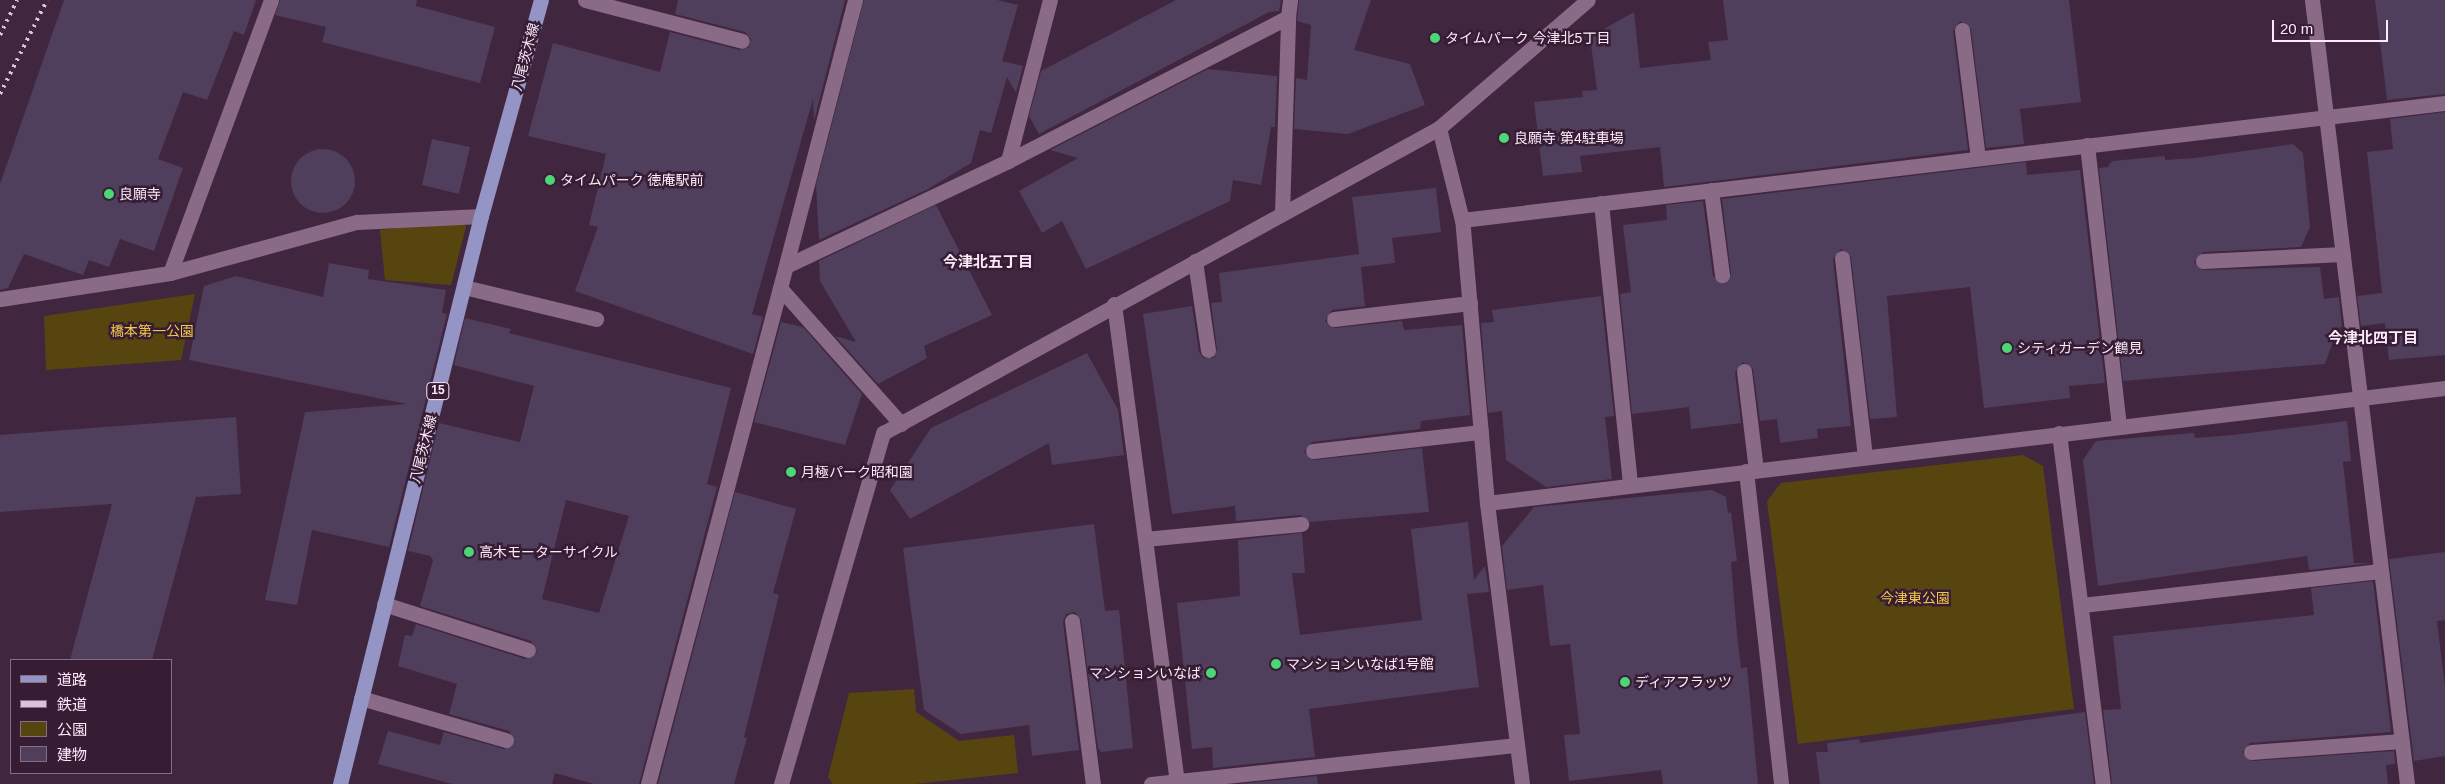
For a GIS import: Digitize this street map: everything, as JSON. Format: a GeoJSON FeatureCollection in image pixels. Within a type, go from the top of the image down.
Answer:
{"type":"FeatureCollection","features":[{"type":"Feature","properties":{"kind":"main road","name":"八尾茨木線"},"geometry":{"type":"LineString","coordinates":[[340,784],[481,216],[541,0]]}},
{"type":"Feature","properties":{"kind":"street"},"geometry":{"type":"LineString","coordinates":[[170,273],[271,0]]}},
{"type":"Feature","properties":{"kind":"street"},"geometry":{"type":"LineString","coordinates":[[585,0],[742,41]]}},
{"type":"Feature","properties":{"kind":"street"},"geometry":{"type":"LineString","coordinates":[[648,784],[855,0]]}},
{"type":"Feature","properties":{"kind":"street"},"geometry":{"type":"LineString","coordinates":[[1008,161],[1050,0]]}},
{"type":"Feature","properties":{"kind":"street"},"geometry":{"type":"LineString","coordinates":[[1282,214],[1290,0]]}},
{"type":"Feature","properties":{"kind":"street"},"geometry":{"type":"LineString","coordinates":[[781,784],[883,433],[1114,304],[1439,128],[1588,0]]}},
{"type":"Feature","properties":{"kind":"street"},"geometry":{"type":"LineString","coordinates":[[2312,0],[2407,784]]}},
{"type":"Feature","properties":{"kind":"street"},"geometry":{"type":"LineString","coordinates":[[786,266],[1008,161],[1288,18]]}},
{"type":"Feature","properties":{"kind":"street"},"geometry":{"type":"LineString","coordinates":[[1962,30],[1978,158]]}},
{"type":"Feature","properties":{"kind":"street"},"geometry":{"type":"LineString","coordinates":[[1462,220],[2445,103]]}},
{"type":"Feature","properties":{"kind":"street"},"geometry":{"type":"LineString","coordinates":[[1439,128],[1462,220],[1487,503],[1522,784]]}},
{"type":"Feature","properties":{"kind":"street"},"geometry":{"type":"LineString","coordinates":[[2087,145],[2119,425]]}},
{"type":"Feature","properties":{"kind":"street"},"geometry":{"type":"LineString","coordinates":[[1711,190],[1722,275]]}},
{"type":"Feature","properties":{"kind":"street"},"geometry":{"type":"LineString","coordinates":[[1602,203],[1630,485]]}},
{"type":"Feature","properties":{"kind":"street"},"geometry":{"type":"LineString","coordinates":[[0,299],[170,273],[357,222],[481,216]]}},
{"type":"Feature","properties":{"kind":"street"},"geometry":{"type":"LineString","coordinates":[[2203,261],[2344,254]]}},
{"type":"Feature","properties":{"kind":"street"},"geometry":{"type":"LineString","coordinates":[[1842,258],[1865,457]]}},
{"type":"Feature","properties":{"kind":"street"},"geometry":{"type":"LineString","coordinates":[[1195,261],[1208,350]]}},
{"type":"Feature","properties":{"kind":"street"},"geometry":{"type":"LineString","coordinates":[[464,287],[596,319]]}},
{"type":"Feature","properties":{"kind":"street"},"geometry":{"type":"LineString","coordinates":[[780,288],[901,424]]}},
{"type":"Feature","properties":{"kind":"street"},"geometry":{"type":"LineString","coordinates":[[1334,319],[1470,303]]}},
{"type":"Feature","properties":{"kind":"street"},"geometry":{"type":"LineString","coordinates":[[1114,304],[1177,783]]}},
{"type":"Feature","properties":{"kind":"street"},"geometry":{"type":"LineString","coordinates":[[1744,371],[1751,471],[1781,784]]}},
{"type":"Feature","properties":{"kind":"street"},"geometry":{"type":"LineString","coordinates":[[1487,503],[2059,432],[2360,396],[2445,388]]}},
{"type":"Feature","properties":{"kind":"street"},"geometry":{"type":"LineString","coordinates":[[1314,451],[1481,432]]}},
{"type":"Feature","properties":{"kind":"street"},"geometry":{"type":"LineString","coordinates":[[2059,432],[2103,784]]}},
{"type":"Feature","properties":{"kind":"street"},"geometry":{"type":"LineString","coordinates":[[1145,539],[1301,524]]}},
{"type":"Feature","properties":{"kind":"street"},"geometry":{"type":"LineString","coordinates":[[2082,605],[2380,571]]}},
{"type":"Feature","properties":{"kind":"street"},"geometry":{"type":"LineString","coordinates":[[384,604],[528,650]]}},
{"type":"Feature","properties":{"kind":"street"},"geometry":{"type":"LineString","coordinates":[[1072,621],[1093,784]]}},
{"type":"Feature","properties":{"kind":"street"},"geometry":{"type":"LineString","coordinates":[[361,698],[506,740]]}},
{"type":"Feature","properties":{"kind":"street"},"geometry":{"type":"LineString","coordinates":[[2251,752],[2402,741]]}},
{"type":"Feature","properties":{"kind":"street"},"geometry":{"type":"LineString","coordinates":[[1151,784],[1287,777],[1517,745]]}},
{"type":"Feature","properties":{"kind":"green space"},"geometry":{"type":"Polygon","coordinates":[[[463,220],[466,227],[451,285],[385,280],[380,230],[463,220]]]}},
{"type":"Feature","properties":{"kind":"green space","name":"橋本第一公園"},"geometry":{"type":"Polygon","coordinates":[[[195,294],[181,360],[46,370],[44,316],[195,294]]]}},
{"type":"Feature","properties":{"kind":"green space","name":"今津東公園"},"geometry":{"type":"Polygon","coordinates":[[[2023,455],[2043,466],[2074,709],[1798,744],[1767,501],[1781,483],[2023,455]]]}},
{"type":"Feature","properties":{"kind":"green space"},"geometry":{"type":"Polygon","coordinates":[[[914,689],[916,712],[959,741],[1014,735],[1018,773],[914,784],[833,784],[828,777],[849,693],[914,689]]]}},
{"type":"Feature","properties":{"kind":"building"},"geometry":{"type":"Polygon","coordinates":[[[64,0],[256,0],[244,35],[234,31],[207,100],[183,92],[158,159],[183,168],[154,251],[120,239],[109,267],[89,260],[83,275],[24,254],[8,288],[0,290],[0,184],[64,0]]]}},
{"type":"Feature","properties":{"kind":"building"},"geometry":{"type":"Polygon","coordinates":[[[280,0],[417,0],[416,6],[495,27],[480,83],[322,42],[326,27],[275,15],[280,0]]]}},
{"type":"Feature","properties":{"kind":"building"},"geometry":{"type":"Polygon","coordinates":[[[678,0],[845,0],[814,121],[813,99],[752,314],[763,317],[753,354],[575,291],[598,227],[589,225],[606,154],[528,136],[553,43],[660,72],[670,32],[740,50],[749,47],[751,39],[745,32],[675,14],[678,0]]]}},
{"type":"Feature","properties":{"kind":"building"},"geometry":{"type":"Polygon","coordinates":[[[864,0],[997,0],[1018,5],[1002,61],[1023,66],[1016,93],[1007,77],[991,133],[980,130],[971,163],[928,189],[819,240],[816,185],[864,0]]]}},
{"type":"Feature","properties":{"kind":"building"},"geometry":{"type":"Polygon","coordinates":[[[1176,0],[1281,0],[1279,11],[1269,12],[1039,134],[1029,116],[1041,71],[1176,0]]]}},
{"type":"Feature","properties":{"kind":"building"},"geometry":{"type":"Polygon","coordinates":[[[1299,0],[1371,0],[1354,50],[1410,64],[1425,105],[1348,134],[1294,129],[1296,78],[1307,80],[1311,25],[1297,21],[1299,0]]]}},
{"type":"Feature","properties":{"kind":"building"},"geometry":{"type":"Polygon","coordinates":[[[1723,0],[2069,0],[2081,102],[2020,109],[2024,144],[1986,148],[1971,29],[1960,21],[1953,31],[1968,150],[1664,187],[1660,147],[1580,156],[1582,172],[1543,176],[1534,102],[1583,97],[1582,91],[1597,90],[1590,37],[1634,12],[1640,68],[1711,60],[1708,42],[1728,40],[1723,0]]]}},
{"type":"Feature","properties":{"kind":"building"},"geometry":{"type":"Polygon","coordinates":[[[2375,0],[2445,0],[2445,94],[2387,100],[2375,0]]]}},
{"type":"Feature","properties":{"kind":"building"},"geometry":{"type":"Polygon","coordinates":[[[1208,69],[1277,76],[1275,127],[1271,127],[1261,185],[1233,180],[1230,201],[1086,269],[1062,221],[1042,233],[1019,191],[1078,158],[1050,150],[1208,69]]]}},
{"type":"Feature","properties":{"kind":"building"},"geometry":{"type":"Polygon","coordinates":[[[2445,112],[2445,355],[2389,360],[2385,323],[2361,326],[2357,296],[2382,293],[2367,152],[2393,149],[2390,119],[2445,112]]]}},
{"type":"Feature","properties":{"kind":"building"},"geometry":{"type":"Polygon","coordinates":[[[432,139],[470,147],[459,194],[422,185],[432,139]]]}},
{"type":"Feature","properties":{"kind":"building"},"geometry":{"type":"Polygon","coordinates":[[[2293,144],[2303,153],[2310,227],[2301,247],[2203,252],[2194,262],[2203,270],[2320,267],[2324,299],[2339,297],[2342,327],[2338,328],[2325,364],[2123,381],[2099,168],[2108,167],[2112,161],[2165,156],[2165,160],[2195,158],[2293,144]]]}},
{"type":"Feature","properties":{"kind":"building"},"geometry":{"type":"Polygon","coordinates":[[[317,149],[329,149],[346,158],[353,169],[355,181],[353,193],[346,204],[329,213],[317,213],[305,208],[296,199],[291,187],[291,175],[296,163],[305,154],[317,149]]]}},
{"type":"Feature","properties":{"kind":"building"},"geometry":{"type":"Polygon","coordinates":[[[2026,162],[2027,175],[2080,170],[2105,383],[2069,386],[2070,398],[1984,408],[1970,287],[1887,296],[1897,417],[1870,419],[1851,257],[1841,249],[1833,259],[1851,426],[1817,429],[1818,438],[1780,443],[1777,419],[1760,421],[1753,369],[1743,362],[1735,372],[1741,423],[1691,429],[1689,407],[1632,414],[1620,294],[1631,292],[1623,225],[1667,220],[1666,205],[1703,201],[1713,276],[1724,284],[1731,274],[1722,199],[2026,162]]]}},
{"type":"Feature","properties":{"kind":"building"},"geometry":{"type":"Polygon","coordinates":[[[1436,188],[1441,232],[1392,238],[1395,263],[1361,267],[1365,306],[1332,310],[1325,321],[1335,328],[1402,321],[1404,330],[1462,325],[1470,415],[1421,421],[1420,429],[1312,442],[1304,452],[1314,460],[1422,448],[1429,512],[1310,522],[1300,515],[1236,521],[1235,506],[1172,514],[1143,314],[1192,306],[1199,352],[1204,358],[1213,358],[1217,349],[1211,303],[1222,302],[1219,273],[1359,254],[1352,197],[1436,188]]]}},
{"type":"Feature","properties":{"kind":"building"},"geometry":{"type":"Polygon","coordinates":[[[936,205],[992,315],[924,346],[927,358],[878,384],[835,336],[856,342],[820,281],[819,261],[936,205]]]}},
{"type":"Feature","properties":{"kind":"building"},"geometry":{"type":"Polygon","coordinates":[[[329,263],[369,270],[368,279],[446,290],[442,313],[447,314],[389,547],[312,530],[297,605],[265,600],[305,412],[407,404],[189,360],[204,286],[236,276],[323,297],[329,263]]]}},
{"type":"Feature","properties":{"kind":"building"},"geometry":{"type":"Polygon","coordinates":[[[1601,296],[1614,416],[1605,417],[1612,479],[1546,487],[1506,460],[1502,411],[1488,413],[1481,323],[1494,322],[1492,310],[1601,296]]]}},
{"type":"Feature","properties":{"kind":"building"},"geometry":{"type":"Polygon","coordinates":[[[465,318],[511,329],[509,333],[731,388],[707,484],[717,487],[639,784],[594,784],[555,773],[552,784],[452,784],[378,764],[388,731],[440,745],[444,732],[504,749],[515,742],[509,731],[449,714],[457,684],[398,666],[405,635],[412,636],[416,624],[525,659],[537,652],[531,641],[420,606],[433,560],[430,556],[408,551],[439,423],[520,442],[534,386],[454,365],[465,318]],[[566,500],[542,599],[599,613],[629,516],[566,500]]]}},
{"type":"Feature","properties":{"kind":"building"},"geometry":{"type":"Polygon","coordinates":[[[781,322],[803,327],[862,394],[845,445],[754,422],[781,322]]]}},
{"type":"Feature","properties":{"kind":"building"},"geometry":{"type":"Polygon","coordinates":[[[1087,353],[1118,410],[1124,455],[1052,465],[1049,443],[910,519],[890,490],[931,428],[1087,353]]]}},
{"type":"Feature","properties":{"kind":"building"},"geometry":{"type":"Polygon","coordinates":[[[236,417],[241,494],[196,497],[152,659],[70,659],[112,504],[0,512],[0,435],[236,417]]]}},
{"type":"Feature","properties":{"kind":"building"},"geometry":{"type":"Polygon","coordinates":[[[2347,421],[2351,461],[2343,462],[2354,563],[2371,563],[2309,570],[2307,556],[2098,586],[2083,460],[2096,441],[2194,433],[2195,438],[2233,435],[2347,421]]]}},
{"type":"Feature","properties":{"kind":"building"},"geometry":{"type":"Polygon","coordinates":[[[1712,490],[1726,497],[1728,513],[1731,512],[1737,561],[1731,562],[1737,635],[1741,668],[1747,667],[1758,784],[1663,784],[1661,770],[1569,781],[1564,735],[1580,734],[1570,644],[1550,646],[1543,585],[1507,590],[1502,546],[1534,507],[1712,490]]]}},
{"type":"Feature","properties":{"kind":"building"},"geometry":{"type":"Polygon","coordinates":[[[735,492],[796,509],[773,593],[779,595],[744,737],[747,738],[734,784],[658,784],[735,492]]]}},
{"type":"Feature","properties":{"kind":"building"},"geometry":{"type":"Polygon","coordinates":[[[1468,522],[1474,580],[1485,566],[1489,592],[1467,594],[1479,687],[1309,709],[1315,757],[1213,768],[1212,747],[1192,749],[1177,603],[1240,596],[1238,540],[1302,533],[1305,573],[1292,573],[1300,635],[1422,620],[1411,529],[1468,522]]]}},
{"type":"Feature","properties":{"kind":"building"},"geometry":{"type":"Polygon","coordinates":[[[1094,524],[1105,611],[1119,610],[1133,748],[1101,752],[1098,748],[1081,620],[1075,612],[1066,614],[1063,622],[1079,750],[1032,756],[1029,725],[961,734],[924,710],[903,548],[1094,524]]]}},
{"type":"Feature","properties":{"kind":"building"},"geometry":{"type":"Polygon","coordinates":[[[2445,552],[2445,620],[2437,621],[2445,688],[2445,756],[2414,761],[2389,559],[2445,552]]]}},
{"type":"Feature","properties":{"kind":"building"},"geometry":{"type":"Polygon","coordinates":[[[2373,581],[2391,732],[2250,743],[2242,752],[2252,761],[2394,751],[2395,764],[2386,765],[2388,784],[2112,784],[2103,710],[2121,709],[2113,636],[2314,615],[2311,588],[2373,581]]]}},
{"type":"Feature","properties":{"kind":"building"},"geometry":{"type":"Polygon","coordinates":[[[2085,712],[2094,784],[1820,784],[1816,752],[1828,752],[1827,743],[1859,739],[1860,743],[2085,712]]]}},
{"type":"Feature","properties":{"kind":"building"},"geometry":{"type":"Polygon","coordinates":[[[1317,776],[1318,784],[1239,784],[1317,776]]]}},
{"type":"Feature","properties":{"kind":"railway"},"geometry":{"type":"LineString","coordinates":[[0,35],[17,0]]}},
{"type":"Feature","properties":{"kind":"railway"},"geometry":{"type":"LineString","coordinates":[[0,94],[47,0]]}},
{"type":"Feature","properties":{"kind":"place","name":"タイムパーク 今津北5丁目"},"geometry":{"type":"Point","coordinates":[1435,38]}},
{"type":"Feature","properties":{"kind":"place","name":"良願寺 第4駐車場"},"geometry":{"type":"Point","coordinates":[1504,138]}},
{"type":"Feature","properties":{"kind":"place","name":"タイムパーク 徳庵駅前"},"geometry":{"type":"Point","coordinates":[550,180]}},
{"type":"Feature","properties":{"kind":"place","name":"良願寺"},"geometry":{"type":"Point","coordinates":[109,194]}},
{"type":"Feature","properties":{"kind":"place","name":"シティガーデン鶴見"},"geometry":{"type":"Point","coordinates":[2007,348]}},
{"type":"Feature","properties":{"kind":"place","name":"月極パーク昭和園"},"geometry":{"type":"Point","coordinates":[791,472]}},
{"type":"Feature","properties":{"kind":"place","name":"高木モーターサイクル"},"geometry":{"type":"Point","coordinates":[469,552]}},
{"type":"Feature","properties":{"kind":"place","name":"マンションいなば1号館"},"geometry":{"type":"Point","coordinates":[1276,664]}},
{"type":"Feature","properties":{"kind":"place","name":"マンションいなば"},"geometry":{"type":"Point","coordinates":[1211,673]}},
{"type":"Feature","properties":{"kind":"place","name":"ディアフラッツ"},"geometry":{"type":"Point","coordinates":[1625,682]}},
{"type":"Feature","properties":{"kind":"district","name":"今津北五丁目"},"geometry":{"type":"Point","coordinates":[988,262]}},
{"type":"Feature","properties":{"kind":"district","name":"今津北四丁目"},"geometry":{"type":"Point","coordinates":[2373,338]}}]}
